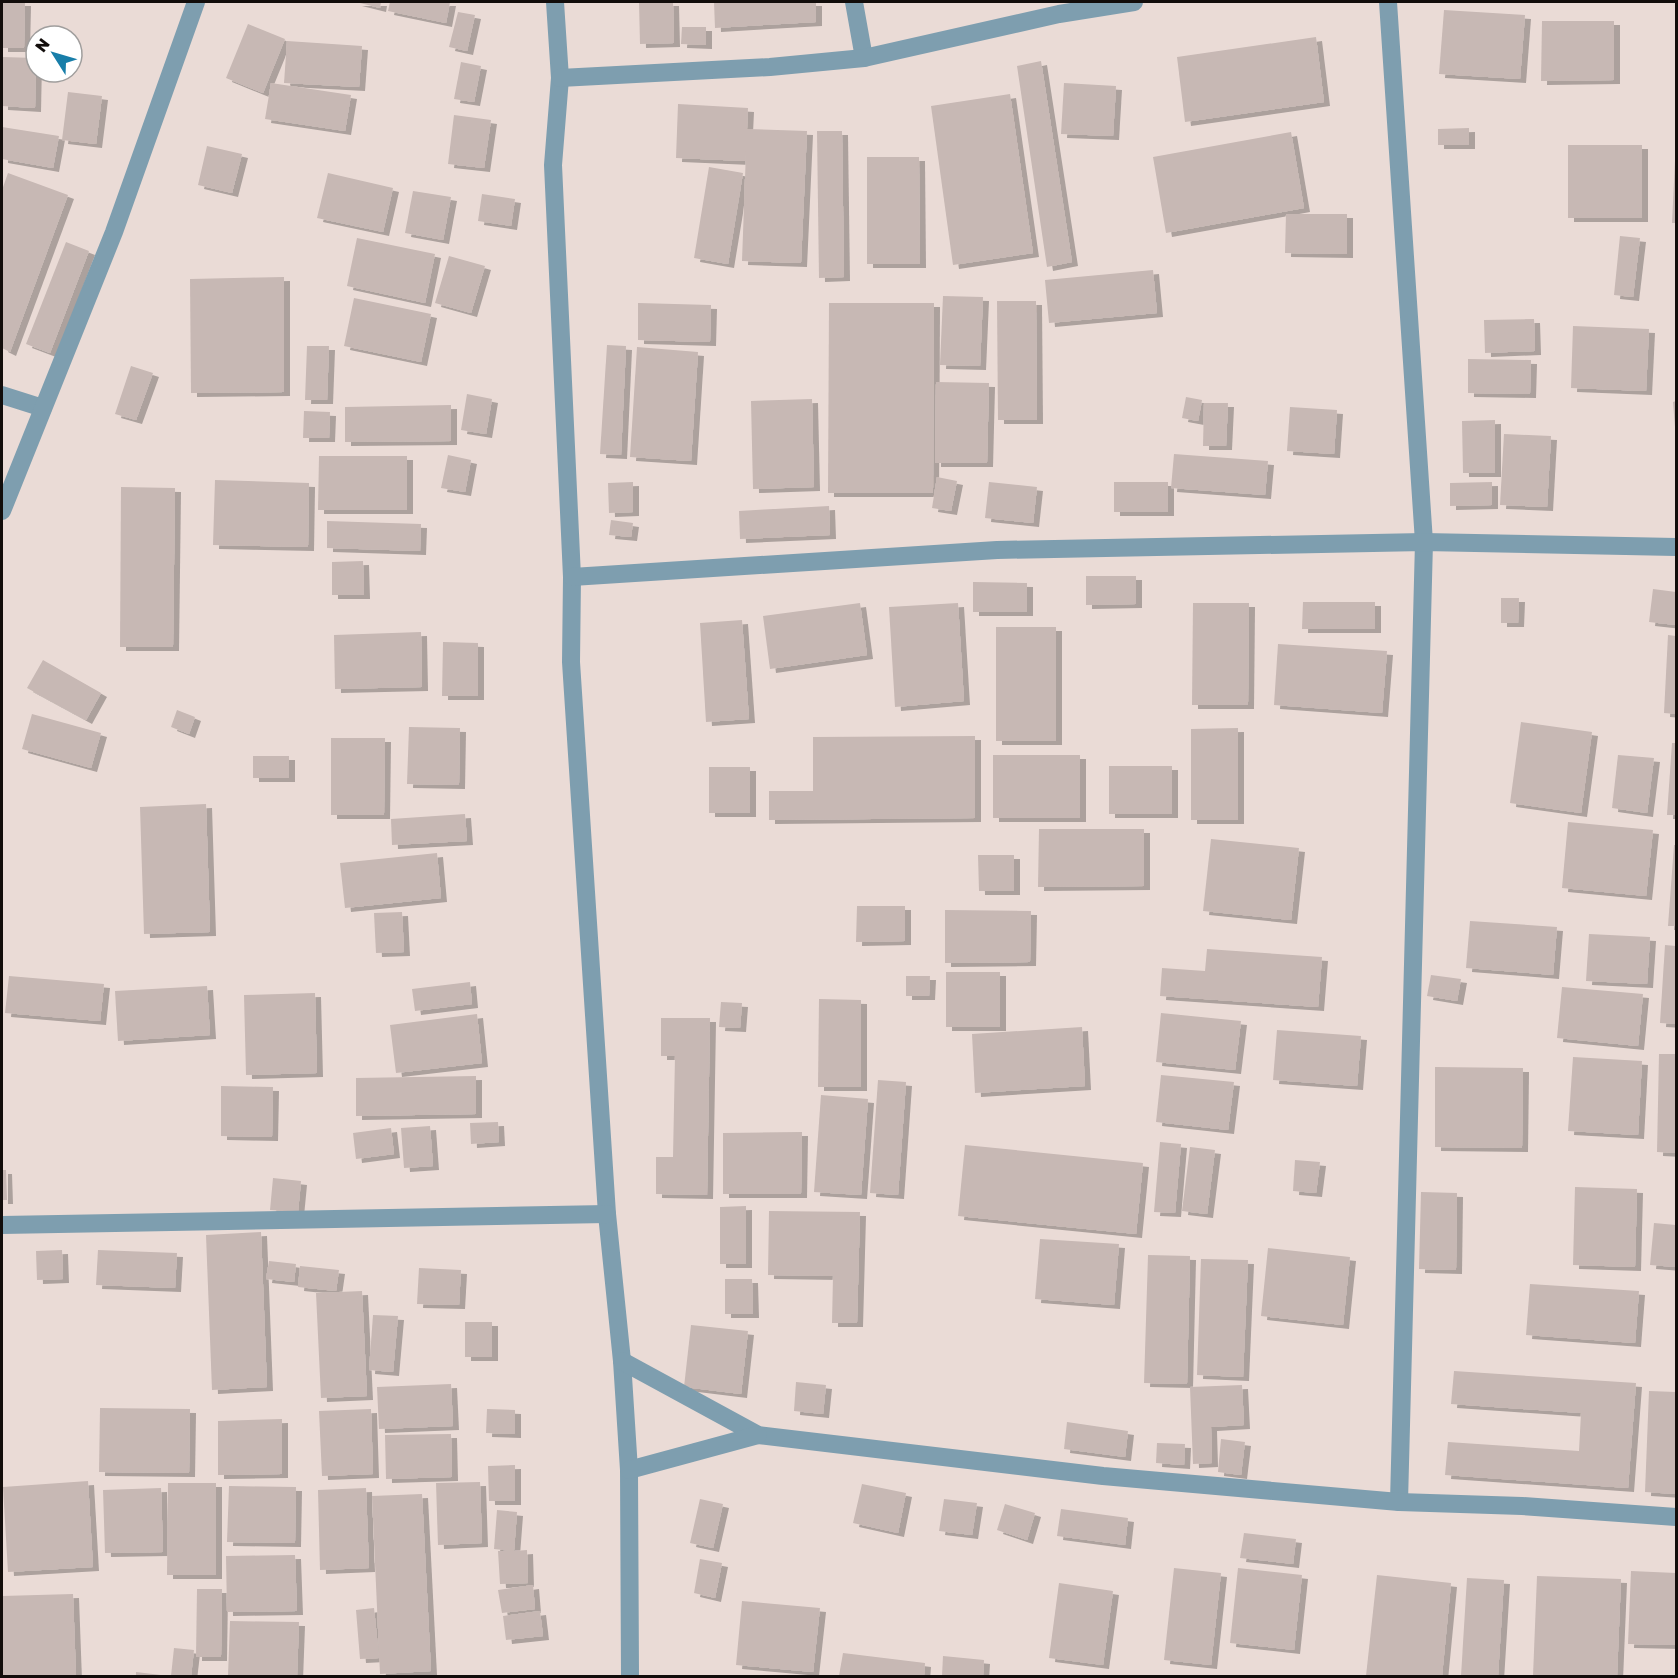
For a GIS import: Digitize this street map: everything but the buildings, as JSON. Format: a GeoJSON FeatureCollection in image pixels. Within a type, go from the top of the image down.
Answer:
{"type":"FeatureCollection","features":[{"type":"Feature","properties":{"kind":"street"},"geometry":{"type":"LineString","coordinates":[[2,511],[114,232],[196,2]]}},
{"type":"Feature","properties":{"kind":"street"},"geometry":{"type":"LineString","coordinates":[[555,2],[560,78],[553,165],[572,577],[571,662],[607,1214],[622,1361],[629,1470],[630,1677]]}},
{"type":"Feature","properties":{"kind":"street"},"geometry":{"type":"LineString","coordinates":[[854,2],[864,58]]}},
{"type":"Feature","properties":{"kind":"street"},"geometry":{"type":"LineString","coordinates":[[560,78],[770,67],[864,58],[1059,14],[1134,2]]}},
{"type":"Feature","properties":{"kind":"street"},"geometry":{"type":"LineString","coordinates":[[1388,2],[1424,542],[1399,1502]]}},
{"type":"Feature","properties":{"kind":"street"},"geometry":{"type":"LineString","coordinates":[[2,395],[43,408]]}},
{"type":"Feature","properties":{"kind":"street"},"geometry":{"type":"LineString","coordinates":[[572,577],[997,550],[1424,542],[1677,547]]}},
{"type":"Feature","properties":{"kind":"street"},"geometry":{"type":"LineString","coordinates":[[2,1225],[607,1214]]}},
{"type":"Feature","properties":{"kind":"street"},"geometry":{"type":"LineString","coordinates":[[622,1361],[758,1435],[1103,1476],[1399,1502],[1522,1506],[1677,1517]]}},
{"type":"Feature","properties":{"kind":"street"},"geometry":{"type":"LineString","coordinates":[[629,1470],[758,1435]]}}]}
